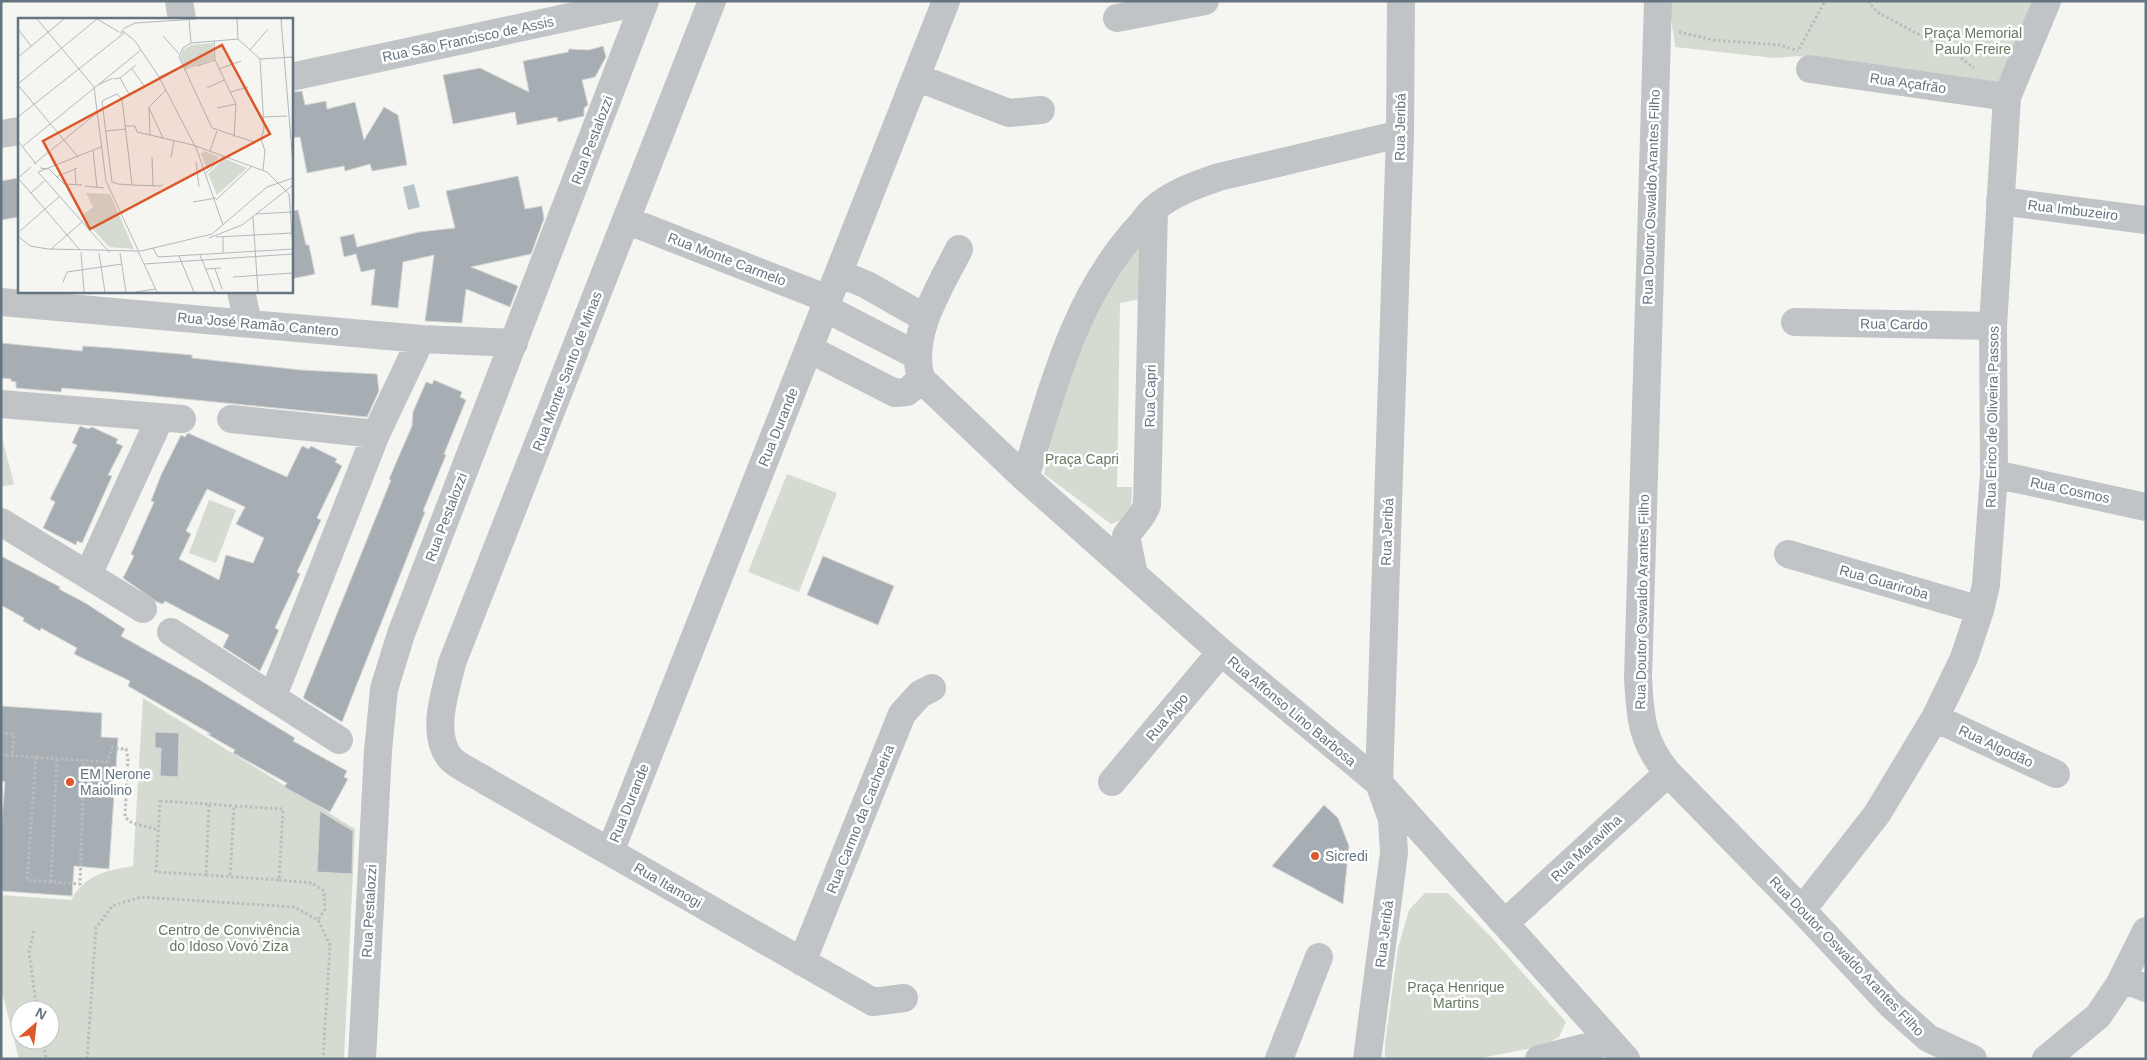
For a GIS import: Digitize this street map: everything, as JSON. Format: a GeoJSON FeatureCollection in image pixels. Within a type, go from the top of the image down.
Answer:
{"type":"FeatureCollection","features":[{"type":"Feature","properties":{"kind":"street"},"geometry":{"type":"LineString","coordinates":[[179,1],[182,18]]}},
{"type":"Feature","properties":{"kind":"street","name":"Rua São Francisco de Assis"},"geometry":{"type":"LineString","coordinates":[[292,78],[645,1]]}},
{"type":"Feature","properties":{"kind":"street","name":"Rua Pestalozzi"},"geometry":{"type":"LineString","coordinates":[[362,1059],[378,750],[384,689],[401,634],[645,1]]}},
{"type":"Feature","properties":{"kind":"street","name":"Rua Monte Santo de Minas"},"geometry":{"type":"LineString","coordinates":[[442,745],[441,729],[444,697],[452,663],[712,1]]}},
{"type":"Feature","properties":{"kind":"street","name":"Rua Durande"},"geometry":{"type":"LineString","coordinates":[[610,852],[946,1]]}},
{"type":"Feature","properties":{"kind":"street"},"geometry":{"type":"LineString","coordinates":[[1117,18],[1205,1]]}},
{"type":"Feature","properties":{"kind":"street","name":"Rua Jeribá"},"geometry":{"type":"LineString","coordinates":[[1367,1059],[1394,853],[1392,819],[1379,783],[1400,134],[1401,1]]}},
{"type":"Feature","properties":{"kind":"street","name":"Rua Doutor Oswaldo Arantes Filho"},"geometry":{"type":"LineString","coordinates":[[1658,1],[1638,678],[1640,720],[1654,756],[1668,773],[1892,1005],[1928,1038],[1966,1058],[1973,1059]]}},
{"type":"Feature","properties":{"kind":"street","name":"Rua Erico de Oliveira Passos"},"geometry":{"type":"LineString","coordinates":[[1802,910],[1877,814],[1935,718],[1964,658],[1980,610],[1986,585],[1994,474],[1993,326],[2007,97],[2047,1]]}},
{"type":"Feature","properties":{"kind":"street","name":"Rua Açafrão"},"geometry":{"type":"LineString","coordinates":[[1804,60],[2007,97]]}},
{"type":"Feature","properties":{"kind":"street"},"geometry":{"type":"LineString","coordinates":[[916,77],[1009,113],[1041,110]]}},
{"type":"Feature","properties":{"kind":"street"},"geometry":{"type":"LineString","coordinates":[[1,134],[18,131]]}},
{"type":"Feature","properties":{"kind":"street"},"geometry":{"type":"LineString","coordinates":[[1025,478],[1064,353],[1078,319],[1108,266],[1123,245],[1154,209],[1189,187],[1219,177],[1400,134]]}},
{"type":"Feature","properties":{"kind":"street","name":"Rua Imbuzeiro"},"geometry":{"type":"LineString","coordinates":[[2000,201],[2146,220]]}},
{"type":"Feature","properties":{"kind":"street","name":"Rua Capri"},"geometry":{"type":"LineString","coordinates":[[1134,575],[1126,536],[1133,525],[1144,515],[1147,505],[1154,209]]}},
{"type":"Feature","properties":{"kind":"street","name":"Rua Monte Carmelo"},"geometry":{"type":"LineString","coordinates":[[626,220],[826,304],[924,375]]}},
{"type":"Feature","properties":{"kind":"street"},"geometry":{"type":"LineString","coordinates":[[809,349],[895,393],[907,392],[924,375],[925,318],[959,249]]}},
{"type":"Feature","properties":{"kind":"street"},"geometry":{"type":"LineString","coordinates":[[838,273],[867,285],[925,318]]}},
{"type":"Feature","properties":{"kind":"street"},"geometry":{"type":"LineString","coordinates":[[241,292],[248,323]]}},
{"type":"Feature","properties":{"kind":"street","name":"Rua José Ramão Cantero"},"geometry":{"type":"LineString","coordinates":[[1,302],[421,339],[514,344]]}},
{"type":"Feature","properties":{"kind":"street","name":"Rua Cardo"},"geometry":{"type":"LineString","coordinates":[[1795,322],[1993,326]]}},
{"type":"Feature","properties":{"kind":"street"},"geometry":{"type":"LineString","coordinates":[[273,696],[376,434],[421,339]]}},
{"type":"Feature","properties":{"kind":"street","name":"Rua Affonso Lino Barbosa"},"geometry":{"type":"LineString","coordinates":[[924,375],[1025,478],[1221,652],[1379,783],[1618,1050]]}},
{"type":"Feature","properties":{"kind":"street"},"geometry":{"type":"LineString","coordinates":[[1,404],[171,418],[88,575]]}},
{"type":"Feature","properties":{"kind":"street"},"geometry":{"type":"LineString","coordinates":[[231,418],[376,434]]}},
{"type":"Feature","properties":{"kind":"street","name":"Rua Cosmos"},"geometry":{"type":"LineString","coordinates":[[1994,474],[2146,507]]}},
{"type":"Feature","properties":{"kind":"street"},"geometry":{"type":"LineString","coordinates":[[1,522],[143,608]]}},
{"type":"Feature","properties":{"kind":"street","name":"Rua Guariroba"},"geometry":{"type":"LineString","coordinates":[[1788,554],[1980,610]]}},
{"type":"Feature","properties":{"kind":"street"},"geometry":{"type":"LineString","coordinates":[[171,632],[339,740]]}},
{"type":"Feature","properties":{"kind":"street","name":"Rua Aipo"},"geometry":{"type":"LineString","coordinates":[[1112,782],[1221,652]]}},
{"type":"Feature","properties":{"kind":"street","name":"Rua Carmo da Cachoeira"},"geometry":{"type":"LineString","coordinates":[[802,962],[902,714],[920,694],[932,688]]}},
{"type":"Feature","properties":{"kind":"street","name":"Rua Algodão"},"geometry":{"type":"LineString","coordinates":[[1935,718],[2056,774]]}},
{"type":"Feature","properties":{"kind":"street","name":"Rua Itamogi"},"geometry":{"type":"LineString","coordinates":[[442,745],[451,759],[873,1002],[904,998]]}},
{"type":"Feature","properties":{"kind":"street","name":"Rua Maravilha"},"geometry":{"type":"LineString","coordinates":[[1505,923],[1668,773]]}},
{"type":"Feature","properties":{"kind":"street"},"geometry":{"type":"LineString","coordinates":[[2046,1059],[2134,984],[2146,931]]}},
{"type":"Feature","properties":{"kind":"street"},"geometry":{"type":"LineString","coordinates":[[1278,1059],[1319,957]]}},
{"type":"Feature","properties":{"kind":"street"},"geometry":{"type":"LineString","coordinates":[[1539,1059],[1618,1050]]}},
{"type":"Feature","properties":{"kind":"path"},"geometry":{"type":"LineString","coordinates":[[1804,60],[1825,1]]}},
{"type":"Feature","properties":{"kind":"path"},"geometry":{"type":"LineString","coordinates":[[1868,1],[1877,12],[1956,55],[1977,70]]}},
{"type":"Feature","properties":{"kind":"path"},"geometry":{"type":"LineString","coordinates":[[1,733],[14,734],[12,756]]}},
{"type":"Feature","properties":{"kind":"path"},"geometry":{"type":"LineString","coordinates":[[1,755],[107,762],[112,748],[126,749],[128,759],[125,817],[132,823],[159,830]]}},
{"type":"Feature","properties":{"kind":"path"},"geometry":{"type":"LineString","coordinates":[[36,757],[27,880],[80,884],[84,760]]}},
{"type":"Feature","properties":{"kind":"path"},"geometry":{"type":"LineString","coordinates":[[51,882],[57,759]]}},
{"type":"Feature","properties":{"kind":"path"},"geometry":{"type":"LineString","coordinates":[[280,880],[283,809],[160,801],[156,872],[312,883],[324,891],[325,909],[318,920]]}},
{"type":"Feature","properties":{"kind":"path"},"geometry":{"type":"LineString","coordinates":[[206,875],[209,804]]}},
{"type":"Feature","properties":{"kind":"path"},"geometry":{"type":"LineString","coordinates":[[230,877],[234,806]]}},
{"type":"Feature","properties":{"kind":"path"},"geometry":{"type":"LineString","coordinates":[[87,1059],[96,928],[112,906],[141,897],[294,907],[318,920],[330,945],[323,1059]]}},
{"type":"Feature","properties":{"kind":"path"},"geometry":{"type":"LineString","coordinates":[[34,931],[29,952],[36,1000]]}},
{"type":"Feature","properties":{"kind":"green space","name":"Praça Memorial Paulo Freire"},"geometry":{"type":"Polygon","coordinates":[[[1669,1],[2035,1],[1999,85],[1797,56],[1774,58],[1675,47],[1669,1]]]}},
{"type":"Feature","properties":{"kind":"green space","name":"Praça Capri"},"geometry":{"type":"Polygon","coordinates":[[[1140,242],[1140,299],[1120,303],[1117,487],[1132,487],[1132,501],[1127,515],[1111,524],[1044,474],[1057,407],[1100,302],[1140,242]]]}},
{"type":"Feature","properties":{"kind":"green space"},"geometry":{"type":"Polygon","coordinates":[[[1,434],[14,484],[1,487],[1,434]]]}},
{"type":"Feature","properties":{"kind":"green space"},"geometry":{"type":"Polygon","coordinates":[[[787,474],[837,493],[799,592],[748,572],[787,474]]]}},
{"type":"Feature","properties":{"kind":"green space"},"geometry":{"type":"Polygon","coordinates":[[[209,500],[236,510],[216,563],[189,553],[209,500]]]}},
{"type":"Feature","properties":{"kind":"green space","name":"Centro de Convivência do Idoso Vovó Ziza"},"geometry":{"type":"Polygon","coordinates":[[[143,698],[355,829],[344,1059],[19,1059],[17,1050],[60,1050],[60,1000],[10,1000],[10,1024],[1,988],[1,895],[71,900],[83,884],[90,879],[114,870],[133,866],[143,698]]]}},
{"type":"Feature","properties":{"kind":"green space","name":"Praça Henrique Martins"},"geometry":{"type":"Polygon","coordinates":[[[1425,893],[1448,893],[1492,938],[1566,1022],[1559,1037],[1543,1046],[1476,1059],[1385,1059],[1385,1044],[1398,948],[1409,910],[1425,893]]]}},
{"type":"Feature","properties":{"kind":"shaded area"},"geometry":{"type":"Polygon","coordinates":[[[414,184],[420,207],[408,210],[403,187],[414,184]]]}},
{"type":"Feature","properties":{"kind":"building"},"geometry":{"type":"Polygon","coordinates":[[[603,46],[606,57],[595,77],[582,80],[588,105],[584,108],[584,116],[558,122],[557,117],[517,125],[515,112],[453,124],[443,75],[480,68],[529,92],[523,61],[568,52],[569,49],[589,50],[603,46]]]}},
{"type":"Feature","properties":{"kind":"building"},"geometry":{"type":"Polygon","coordinates":[[[302,91],[305,105],[326,101],[327,109],[355,102],[364,140],[384,107],[398,115],[407,165],[372,171],[370,164],[345,171],[344,166],[307,173],[300,137],[292,138],[292,92],[302,91]]]}},
{"type":"Feature","properties":{"kind":"building"},"geometry":{"type":"Polygon","coordinates":[[[518,176],[525,209],[542,206],[544,219],[531,254],[471,267],[518,286],[510,307],[466,289],[462,323],[425,321],[434,255],[403,262],[398,308],[371,305],[375,269],[361,272],[356,254],[344,257],[340,237],[354,234],[357,247],[419,232],[455,228],[446,191],[518,176]]]}},
{"type":"Feature","properties":{"kind":"building"},"geometry":{"type":"Polygon","coordinates":[[[17,178],[18,217],[1,220],[1,181],[17,178]]]}},
{"type":"Feature","properties":{"kind":"building"},"geometry":{"type":"Polygon","coordinates":[[[298,210],[306,245],[309,245],[315,274],[292,279],[292,211],[298,210]]]}},
{"type":"Feature","properties":{"kind":"building"},"geometry":{"type":"Polygon","coordinates":[[[1,343],[82,351],[83,346],[112,348],[192,355],[192,358],[301,370],[377,374],[379,391],[367,417],[124,393],[62,388],[61,392],[16,388],[16,382],[11,381],[11,379],[1,378],[1,343]]]}},
{"type":"Feature","properties":{"kind":"building"},"geometry":{"type":"Polygon","coordinates":[[[434,380],[462,392],[460,397],[466,400],[423,511],[425,512],[342,722],[303,698],[391,480],[389,479],[412,426],[413,412],[426,382],[432,384],[434,380]]]}},
{"type":"Feature","properties":{"kind":"building"},"geometry":{"type":"Polygon","coordinates":[[[80,426],[88,429],[92,427],[118,439],[116,443],[123,446],[108,475],[112,476],[82,543],[77,541],[76,545],[43,528],[55,502],[50,499],[77,445],[72,443],[80,426]]]}},
{"type":"Feature","properties":{"kind":"building"},"geometry":{"type":"Polygon","coordinates":[[[188,433],[287,477],[302,446],[309,449],[311,446],[337,459],[335,462],[342,466],[317,518],[321,520],[297,572],[300,574],[275,628],[279,630],[260,671],[223,647],[229,635],[165,601],[163,604],[157,602],[123,578],[134,556],[131,554],[154,502],[151,501],[161,475],[181,435],[185,437],[188,433]],[[207,489],[186,531],[191,534],[179,559],[219,580],[226,555],[253,563],[264,538],[236,524],[245,507],[207,489]]]}},
{"type":"Feature","properties":{"kind":"building"},"geometry":{"type":"Polygon","coordinates":[[[1,556],[60,587],[59,589],[87,604],[125,629],[121,636],[203,682],[295,738],[293,741],[347,771],[344,777],[348,779],[330,812],[284,787],[287,783],[233,753],[235,750],[207,734],[211,734],[128,686],[130,681],[74,654],[77,648],[41,628],[40,631],[23,621],[24,618],[1,605],[1,556]]]}},
{"type":"Feature","properties":{"kind":"building"},"geometry":{"type":"Polygon","coordinates":[[[823,556],[894,586],[878,625],[807,595],[823,556]]]}},
{"type":"Feature","properties":{"kind":"building","name":"EM Nerone Maiolino"},"geometry":{"type":"Polygon","coordinates":[[[1,706],[102,713],[101,737],[118,738],[109,869],[74,866],[72,896],[1,891],[1,831],[5,782],[1,781],[1,706]]]}},
{"type":"Feature","properties":{"kind":"building"},"geometry":{"type":"Polygon","coordinates":[[[155,732],[179,733],[178,777],[160,776],[161,748],[155,748],[155,732]]]}},
{"type":"Feature","properties":{"kind":"building","name":"Sicredi"},"geometry":{"type":"Polygon","coordinates":[[[1324,805],[1338,818],[1349,846],[1343,904],[1272,866],[1324,805]]]}},
{"type":"Feature","properties":{"kind":"building"},"geometry":{"type":"Polygon","coordinates":[[[320,811],[353,831],[352,874],[317,872],[320,811]]]}},
{"type":"Feature","properties":{"kind":"place","name":"EM Nerone Maiolino"},"geometry":{"type":"Point","coordinates":[70,782]}},
{"type":"Feature","properties":{"kind":"place","name":"Sicredi"},"geometry":{"type":"Point","coordinates":[1315,856]}}]}
